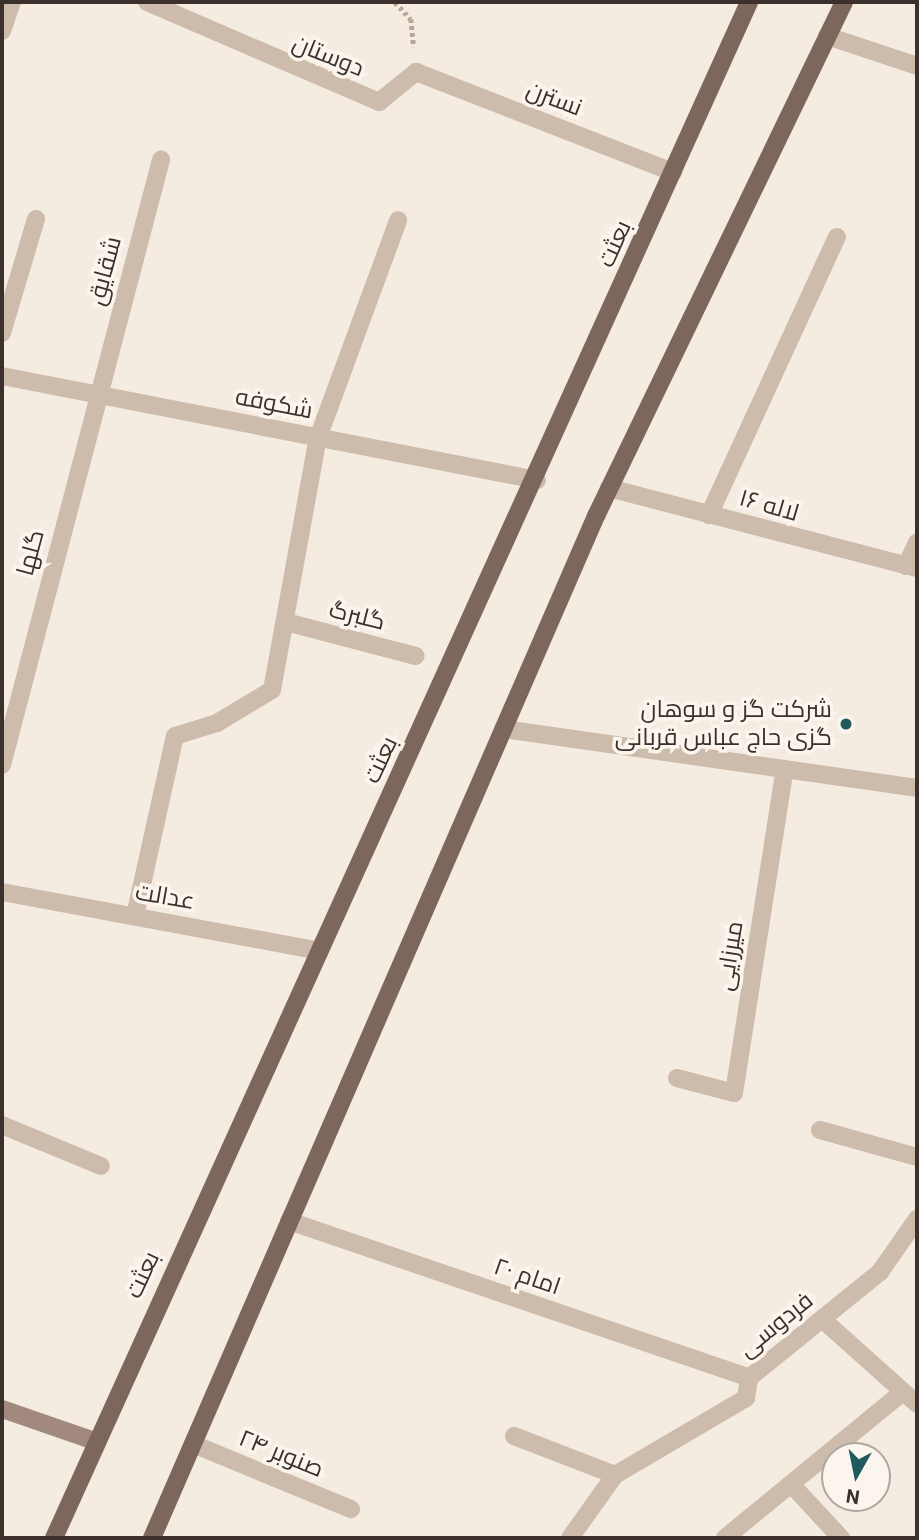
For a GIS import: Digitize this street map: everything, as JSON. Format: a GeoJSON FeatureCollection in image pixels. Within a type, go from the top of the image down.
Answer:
{"type":"FeatureCollection","features":[{"type":"Feature","properties":{"kind":"main road","name":"بعثت"},"geometry":{"type":"LineString","coordinates":[[54,1538],[95,1441],[537,480],[749,2]]}},
{"type":"Feature","properties":{"kind":"main road"},"geometry":{"type":"LineString","coordinates":[[152,1538],[609,488],[844,2]]}},
{"type":"Feature","properties":{"kind":"street"},"geometry":{"type":"LineString","coordinates":[[2,31],[12,2]]}},
{"type":"Feature","properties":{"kind":"street","name":"دوستان"},"geometry":{"type":"LineString","coordinates":[[147,2],[379,102],[416,72]]}},
{"type":"Feature","properties":{"kind":"street"},"geometry":{"type":"LineString","coordinates":[[827,36],[917,66]]}},
{"type":"Feature","properties":{"kind":"street","name":"نسترن"},"geometry":{"type":"LineString","coordinates":[[416,72],[674,172]]}},
{"type":"Feature","properties":{"kind":"street","name":"شقایق"},"geometry":{"type":"LineString","coordinates":[[98,395],[160,160]]}},
{"type":"Feature","properties":{"kind":"street"},"geometry":{"type":"LineString","coordinates":[[2,332],[36,219]]}},
{"type":"Feature","properties":{"kind":"street"},"geometry":{"type":"LineString","coordinates":[[135,916],[175,736],[217,723],[272,690],[318,438],[398,220]]}},
{"type":"Feature","properties":{"kind":"street"},"geometry":{"type":"LineString","coordinates":[[709,515],[837,237]]}},
{"type":"Feature","properties":{"kind":"street","name":"شکوفه"},"geometry":{"type":"LineString","coordinates":[[2,376],[537,480]]}},
{"type":"Feature","properties":{"kind":"street","name":"گلها"},"geometry":{"type":"LineString","coordinates":[[2,765],[98,395]]}},
{"type":"Feature","properties":{"kind":"street","name":"لاله ۱۶"},"geometry":{"type":"LineString","coordinates":[[609,488],[912,567]]}},
{"type":"Feature","properties":{"kind":"street"},"geometry":{"type":"LineString","coordinates":[[912,567],[917,542]]}},
{"type":"Feature","properties":{"kind":"street","name":"گلبرگ"},"geometry":{"type":"LineString","coordinates":[[286,622],[416,656]]}},
{"type":"Feature","properties":{"kind":"street"},"geometry":{"type":"LineString","coordinates":[[503,729],[917,788]]}},
{"type":"Feature","properties":{"kind":"street","name":"میرزایی"},"geometry":{"type":"LineString","coordinates":[[677,1078],[734,1093],[785,769]]}},
{"type":"Feature","properties":{"kind":"street","name":"عدالت"},"geometry":{"type":"LineString","coordinates":[[2,891],[320,951]]}},
{"type":"Feature","properties":{"kind":"street"},"geometry":{"type":"LineString","coordinates":[[2,1125],[101,1166]]}},
{"type":"Feature","properties":{"kind":"street"},"geometry":{"type":"LineString","coordinates":[[820,1130],[917,1157]]}},
{"type":"Feature","properties":{"kind":"street","name":"فردوسی"},"geometry":{"type":"LineString","coordinates":[[570,1538],[614,1475],[746,1398],[749,1378],[880,1272],[917,1219]]}},
{"type":"Feature","properties":{"kind":"street","name":"امام ۲۰"},"geometry":{"type":"LineString","coordinates":[[289,1221],[749,1378]]}},
{"type":"Feature","properties":{"kind":"street"},"geometry":{"type":"LineString","coordinates":[[822,1319],[917,1404]]}},
{"type":"Feature","properties":{"kind":"street"},"geometry":{"type":"LineString","coordinates":[[725,1538],[903,1392]]}},
{"type":"Feature","properties":{"kind":"street"},"geometry":{"type":"LineString","coordinates":[[2,1409],[95,1441]]}},
{"type":"Feature","properties":{"kind":"street"},"geometry":{"type":"LineString","coordinates":[[514,1436],[614,1475]]}},
{"type":"Feature","properties":{"kind":"street","name":"صنوبر ۲۴"},"geometry":{"type":"LineString","coordinates":[[193,1444],[351,1509]]}},
{"type":"Feature","properties":{"kind":"street"},"geometry":{"type":"LineString","coordinates":[[791,1484],[841,1538]]}},
{"type":"Feature","properties":{"kind":"path"},"geometry":{"type":"LineString","coordinates":[[395,2],[411,19],[416,72]]}},
{"type":"Feature","properties":{"kind":"place","name":"شرکت گز و سوهان گزی حاج عباس قربانی"},"geometry":{"type":"Point","coordinates":[846,724]}}]}
